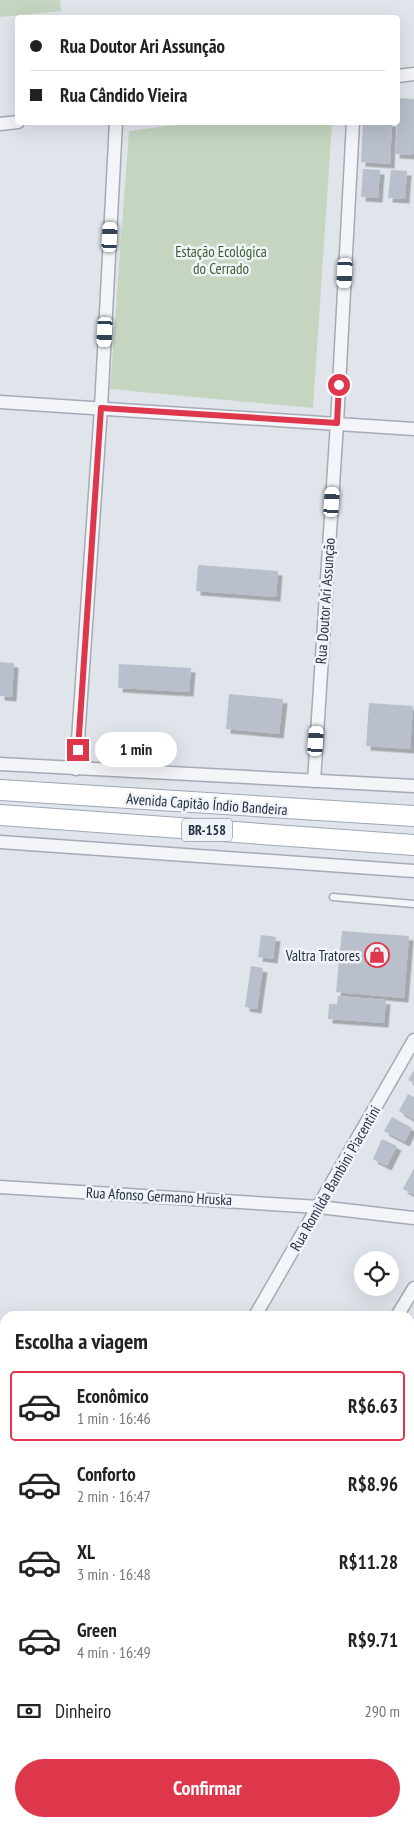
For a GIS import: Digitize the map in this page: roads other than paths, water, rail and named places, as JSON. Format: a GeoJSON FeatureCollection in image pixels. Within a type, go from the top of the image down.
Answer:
{"type":"FeatureCollection","features":[{"type":"Feature","properties":{"kind":"main road","name":"Avenida Capitão Índio Bandeira"},"geometry":{"type":"LineString","coordinates":[[0,790],[414,816]]}},
{"type":"Feature","properties":{"kind":"main road","name":"Avenida Capitão Índio Bandeira"},"geometry":{"type":"LineString","coordinates":[[0,815],[414,845]]}},
{"type":"Feature","properties":{"kind":"street"},"geometry":{"type":"LineString","coordinates":[[400,76],[414,74]]}},
{"type":"Feature","properties":{"kind":"street"},"geometry":{"type":"LineString","coordinates":[[0,124],[15,122]]}},
{"type":"Feature","properties":{"kind":"street"},"geometry":{"type":"LineString","coordinates":[[76,769],[101,408],[116,125]]}},
{"type":"Feature","properties":{"kind":"street","name":"Rua Doutor Ari Assunção"},"geometry":{"type":"LineString","coordinates":[[314,781],[337,423],[352,125]]}},
{"type":"Feature","properties":{"kind":"street"},"geometry":{"type":"LineString","coordinates":[[0,402],[414,429]]}},
{"type":"Feature","properties":{"kind":"street"},"geometry":{"type":"LineString","coordinates":[[0,764],[414,786]]}},
{"type":"Feature","properties":{"kind":"street"},"geometry":{"type":"LineString","coordinates":[[0,842],[414,871]]}},
{"type":"Feature","properties":{"kind":"street","name":"Rua Romilda Bambini Piacentini"},"geometry":{"type":"LineString","coordinates":[[258,1311],[414,1040]]}},
{"type":"Feature","properties":{"kind":"street","name":"Rua Afonso Germano Hruska"},"geometry":{"type":"LineString","coordinates":[[0,1187],[319,1207],[414,1218]]}},
{"type":"Feature","properties":{"kind":"street"},"geometry":{"type":"LineString","coordinates":[[400,1311],[414,1288]]}},
{"type":"Feature","properties":{"kind":"lane"},"geometry":{"type":"LineString","coordinates":[[333,897],[414,904]]}},
{"type":"Feature","properties":{"kind":"place","name":"Valtra Tratores"},"geometry":{"type":"Point","coordinates":[377,955]}},
{"type":"Feature","properties":{"kind":"park label","name":"Estação Ecológica do Cerrado"},"geometry":{"type":"Point","coordinates":[221,260]}}]}
